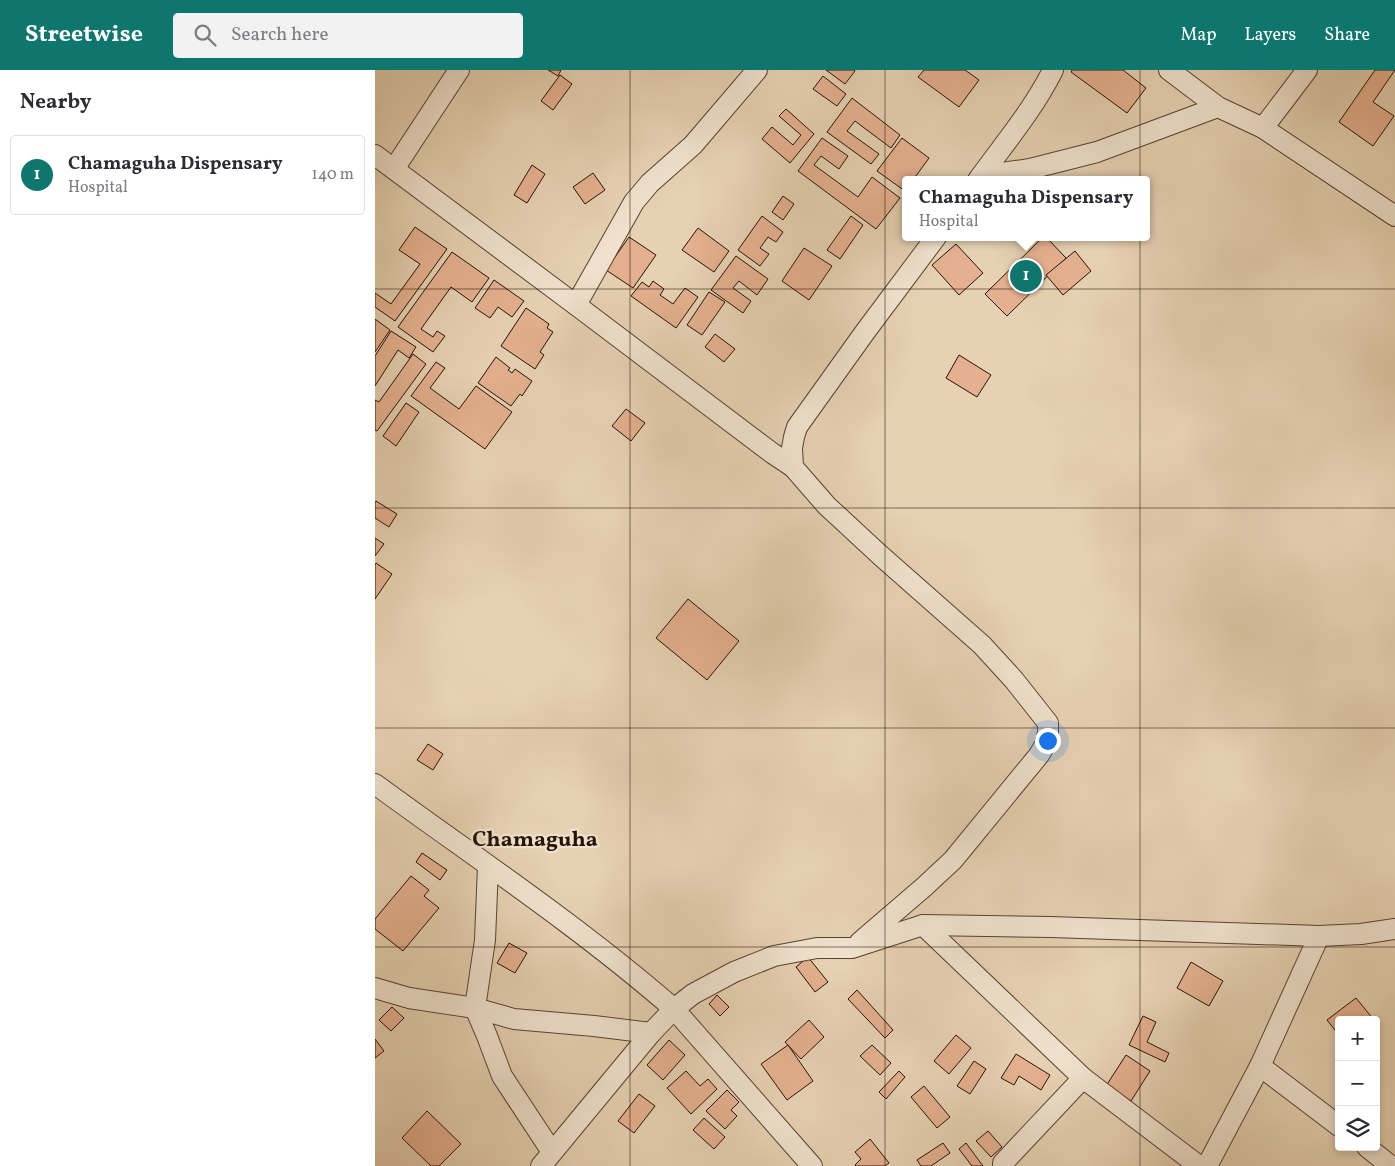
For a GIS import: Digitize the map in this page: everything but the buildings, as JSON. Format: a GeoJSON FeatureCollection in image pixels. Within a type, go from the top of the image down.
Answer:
{"type":"FeatureCollection","features":[{"type":"Feature","properties":{"kind":"street"},"geometry":{"type":"LineString","coordinates":[[394,169],[459,70]]}},
{"type":"Feature","properties":{"kind":"street"},"geometry":{"type":"LineString","coordinates":[[576,305],[635,202],[650,183],[693,145],[757,70]]}},
{"type":"Feature","properties":{"kind":"street"},"geometry":{"type":"LineString","coordinates":[[981,176],[1022,122],[1053,70]]}},
{"type":"Feature","properties":{"kind":"street"},"geometry":{"type":"LineString","coordinates":[[1169,70],[1217,107],[1263,128],[1395,216]]}},
{"type":"Feature","properties":{"kind":"street"},"geometry":{"type":"LineString","coordinates":[[1263,128],[1307,70]]}},
{"type":"Feature","properties":{"kind":"street"},"geometry":{"type":"LineString","coordinates":[[990,176],[1030,169],[1097,152],[1217,107]]}},
{"type":"Feature","properties":{"kind":"street"},"geometry":{"type":"LineString","coordinates":[[375,156],[576,305],[772,454],[793,467],[827,506],[880,556],[982,645],[1014,680],[1048,723],[1045,745],[1039,755],[953,860],[852,948]]}},
{"type":"Feature","properties":{"kind":"street"},"geometry":{"type":"LineString","coordinates":[[793,467],[792,448],[797,427],[933,241]]}},
{"type":"Feature","properties":{"kind":"street"},"geometry":{"type":"LineString","coordinates":[[375,784],[589,939],[674,1009],[812,1166]]}},
{"type":"Feature","properties":{"kind":"street"},"geometry":{"type":"LineString","coordinates":[[488,866],[485,940],[475,1008],[502,1076],[547,1159],[651,1033],[674,1009],[693,994],[734,972],[775,956],[817,948],[852,948],[923,926],[1051,927],[1319,936],[1361,934],[1395,929]]}},
{"type":"Feature","properties":{"kind":"street"},"geometry":{"type":"LineString","coordinates":[[923,926],[1083,1078],[1199,1166]]}},
{"type":"Feature","properties":{"kind":"street"},"geometry":{"type":"LineString","coordinates":[[1207,1166],[1260,1066],[1319,936]]}},
{"type":"Feature","properties":{"kind":"street"},"geometry":{"type":"LineString","coordinates":[[375,988],[409,998],[475,1008],[514,1019],[651,1033]]}},
{"type":"Feature","properties":{"kind":"street"},"geometry":{"type":"LineString","coordinates":[[1260,1066],[1335,1123]]}},
{"type":"Feature","properties":{"kind":"street"},"geometry":{"type":"LineString","coordinates":[[1003,1163],[1083,1078]]}},
{"type":"Feature","properties":{"kind":"street"},"geometry":{"type":"LineString","coordinates":[[1372,1151],[1391,1166]]}},
{"type":"Feature","properties":{"kind":"place","name":"Chamaguha Dispensary"},"geometry":{"type":"Point","coordinates":[1026,276]}},
{"type":"Feature","properties":{"kind":"district","name":"Chamaguha"},"geometry":{"type":"Point","coordinates":[535,838]}}]}
